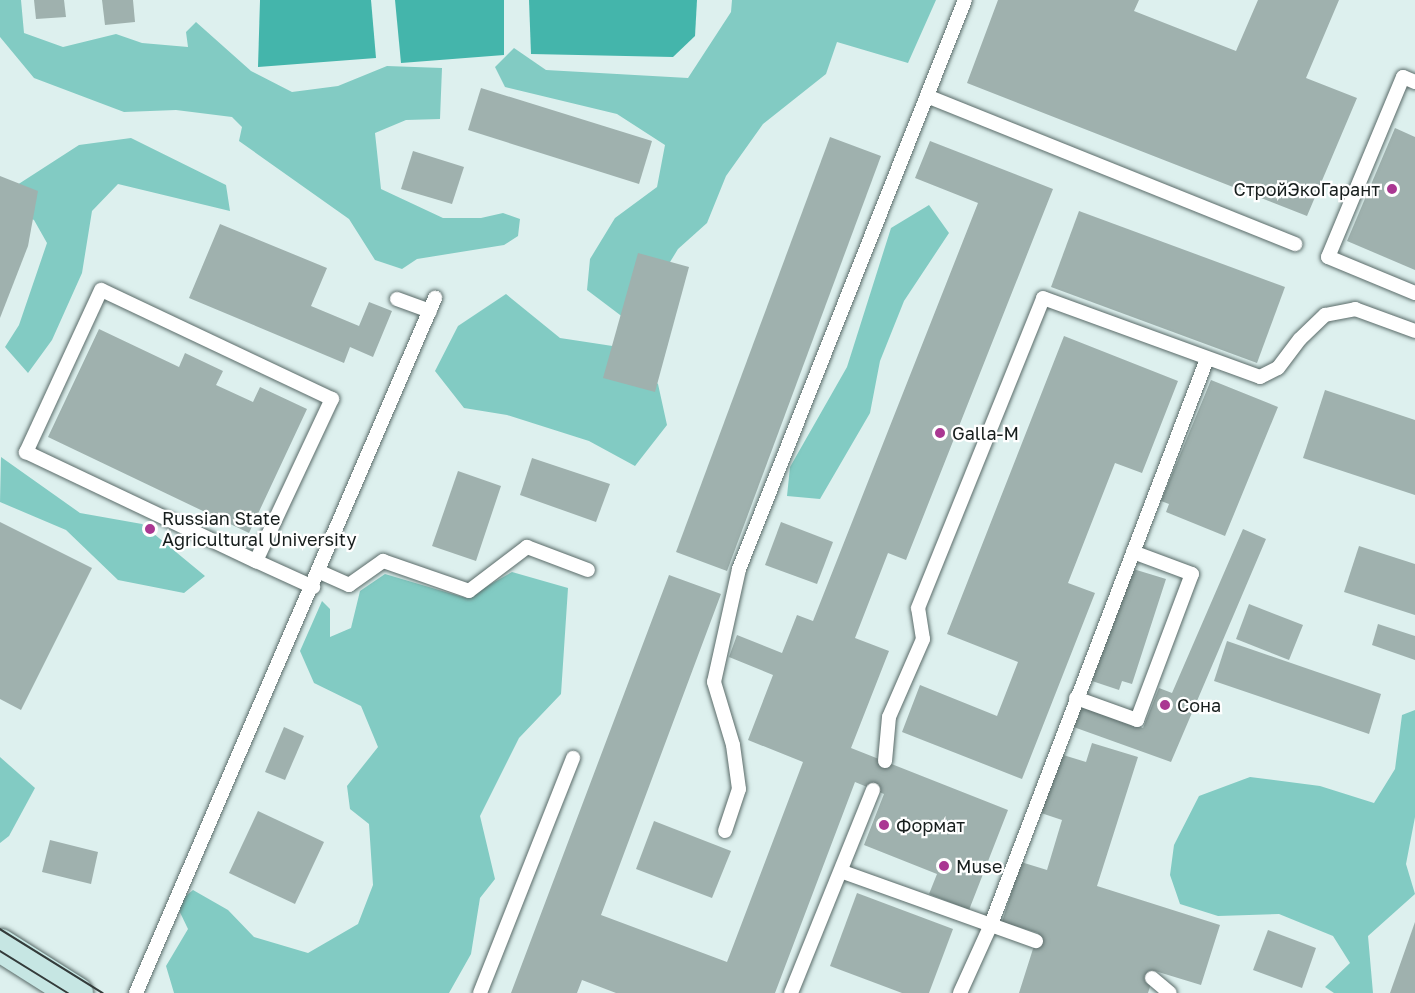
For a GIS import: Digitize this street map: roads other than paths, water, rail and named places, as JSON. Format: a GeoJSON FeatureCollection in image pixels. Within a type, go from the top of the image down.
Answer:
{"type":"FeatureCollection","features":[{"type":"Feature","properties":{"kind":"main road"},"geometry":{"type":"LineString","coordinates":[[0,945],[76,993]]}},
{"type":"Feature","properties":{"kind":"lane"},"geometry":{"type":"LineString","coordinates":[[725,831],[740,789],[733,745],[714,682],[739,569],[965,0]]}},
{"type":"Feature","properties":{"kind":"lane"},"geometry":{"type":"LineString","coordinates":[[1415,82],[1403,77],[1328,257],[1415,293]]}},
{"type":"Feature","properties":{"kind":"lane"},"geometry":{"type":"LineString","coordinates":[[927,96],[1294,244]]}},
{"type":"Feature","properties":{"kind":"lane"},"geometry":{"type":"LineString","coordinates":[[256,561],[333,399],[101,290],[26,452],[256,561],[313,587]]}},
{"type":"Feature","properties":{"kind":"lane"},"geometry":{"type":"LineString","coordinates":[[885,761],[889,717],[922,639],[918,608],[1043,298],[1260,377],[1278,368],[1300,339],[1325,315],[1355,309],[1415,332]]}},
{"type":"Feature","properties":{"kind":"lane"},"geometry":{"type":"LineString","coordinates":[[136,993],[320,572],[432,304],[397,299]]}},
{"type":"Feature","properties":{"kind":"lane"},"geometry":{"type":"LineString","coordinates":[[960,993],[990,927],[1207,359]]}},
{"type":"Feature","properties":{"kind":"lane"},"geometry":{"type":"LineString","coordinates":[[320,572],[349,585],[383,561],[469,591],[527,547],[588,570]]}},
{"type":"Feature","properties":{"kind":"lane"},"geometry":{"type":"LineString","coordinates":[[1076,698],[1137,720],[1192,574],[1133,552]]}},
{"type":"Feature","properties":{"kind":"lane"},"geometry":{"type":"LineString","coordinates":[[480,993],[573,758]]}},
{"type":"Feature","properties":{"kind":"lane"},"geometry":{"type":"LineString","coordinates":[[791,993],[843,872],[873,790]]}},
{"type":"Feature","properties":{"kind":"lane"},"geometry":{"type":"LineString","coordinates":[[843,872],[990,927],[1036,940]]}},
{"type":"Feature","properties":{"kind":"lane"},"geometry":{"type":"LineString","coordinates":[[1152,978],[1170,993]]}},
{"type":"Feature","properties":{"kind":"tram line"},"geometry":{"type":"LineString","coordinates":[[0,929],[103,993]]}},
{"type":"Feature","properties":{"kind":"tram line"},"geometry":{"type":"LineString","coordinates":[[0,951],[68,993]]}},
{"type":"Feature","properties":{"kind":"place","name":"СтройЭкоГарант"},"geometry":{"type":"Point","coordinates":[1392,189]}},
{"type":"Feature","properties":{"kind":"place","name":"Galla-M"},"geometry":{"type":"Point","coordinates":[940,433]}},
{"type":"Feature","properties":{"kind":"place","name":"Russian State Agricultural University"},"geometry":{"type":"Point","coordinates":[150,529]}},
{"type":"Feature","properties":{"kind":"place","name":"Сона"},"geometry":{"type":"Point","coordinates":[1165,705]}},
{"type":"Feature","properties":{"kind":"place","name":"Формат"},"geometry":{"type":"Point","coordinates":[884,825]}},
{"type":"Feature","properties":{"kind":"place","name":"Muse"},"geometry":{"type":"Point","coordinates":[944,866]}}]}
